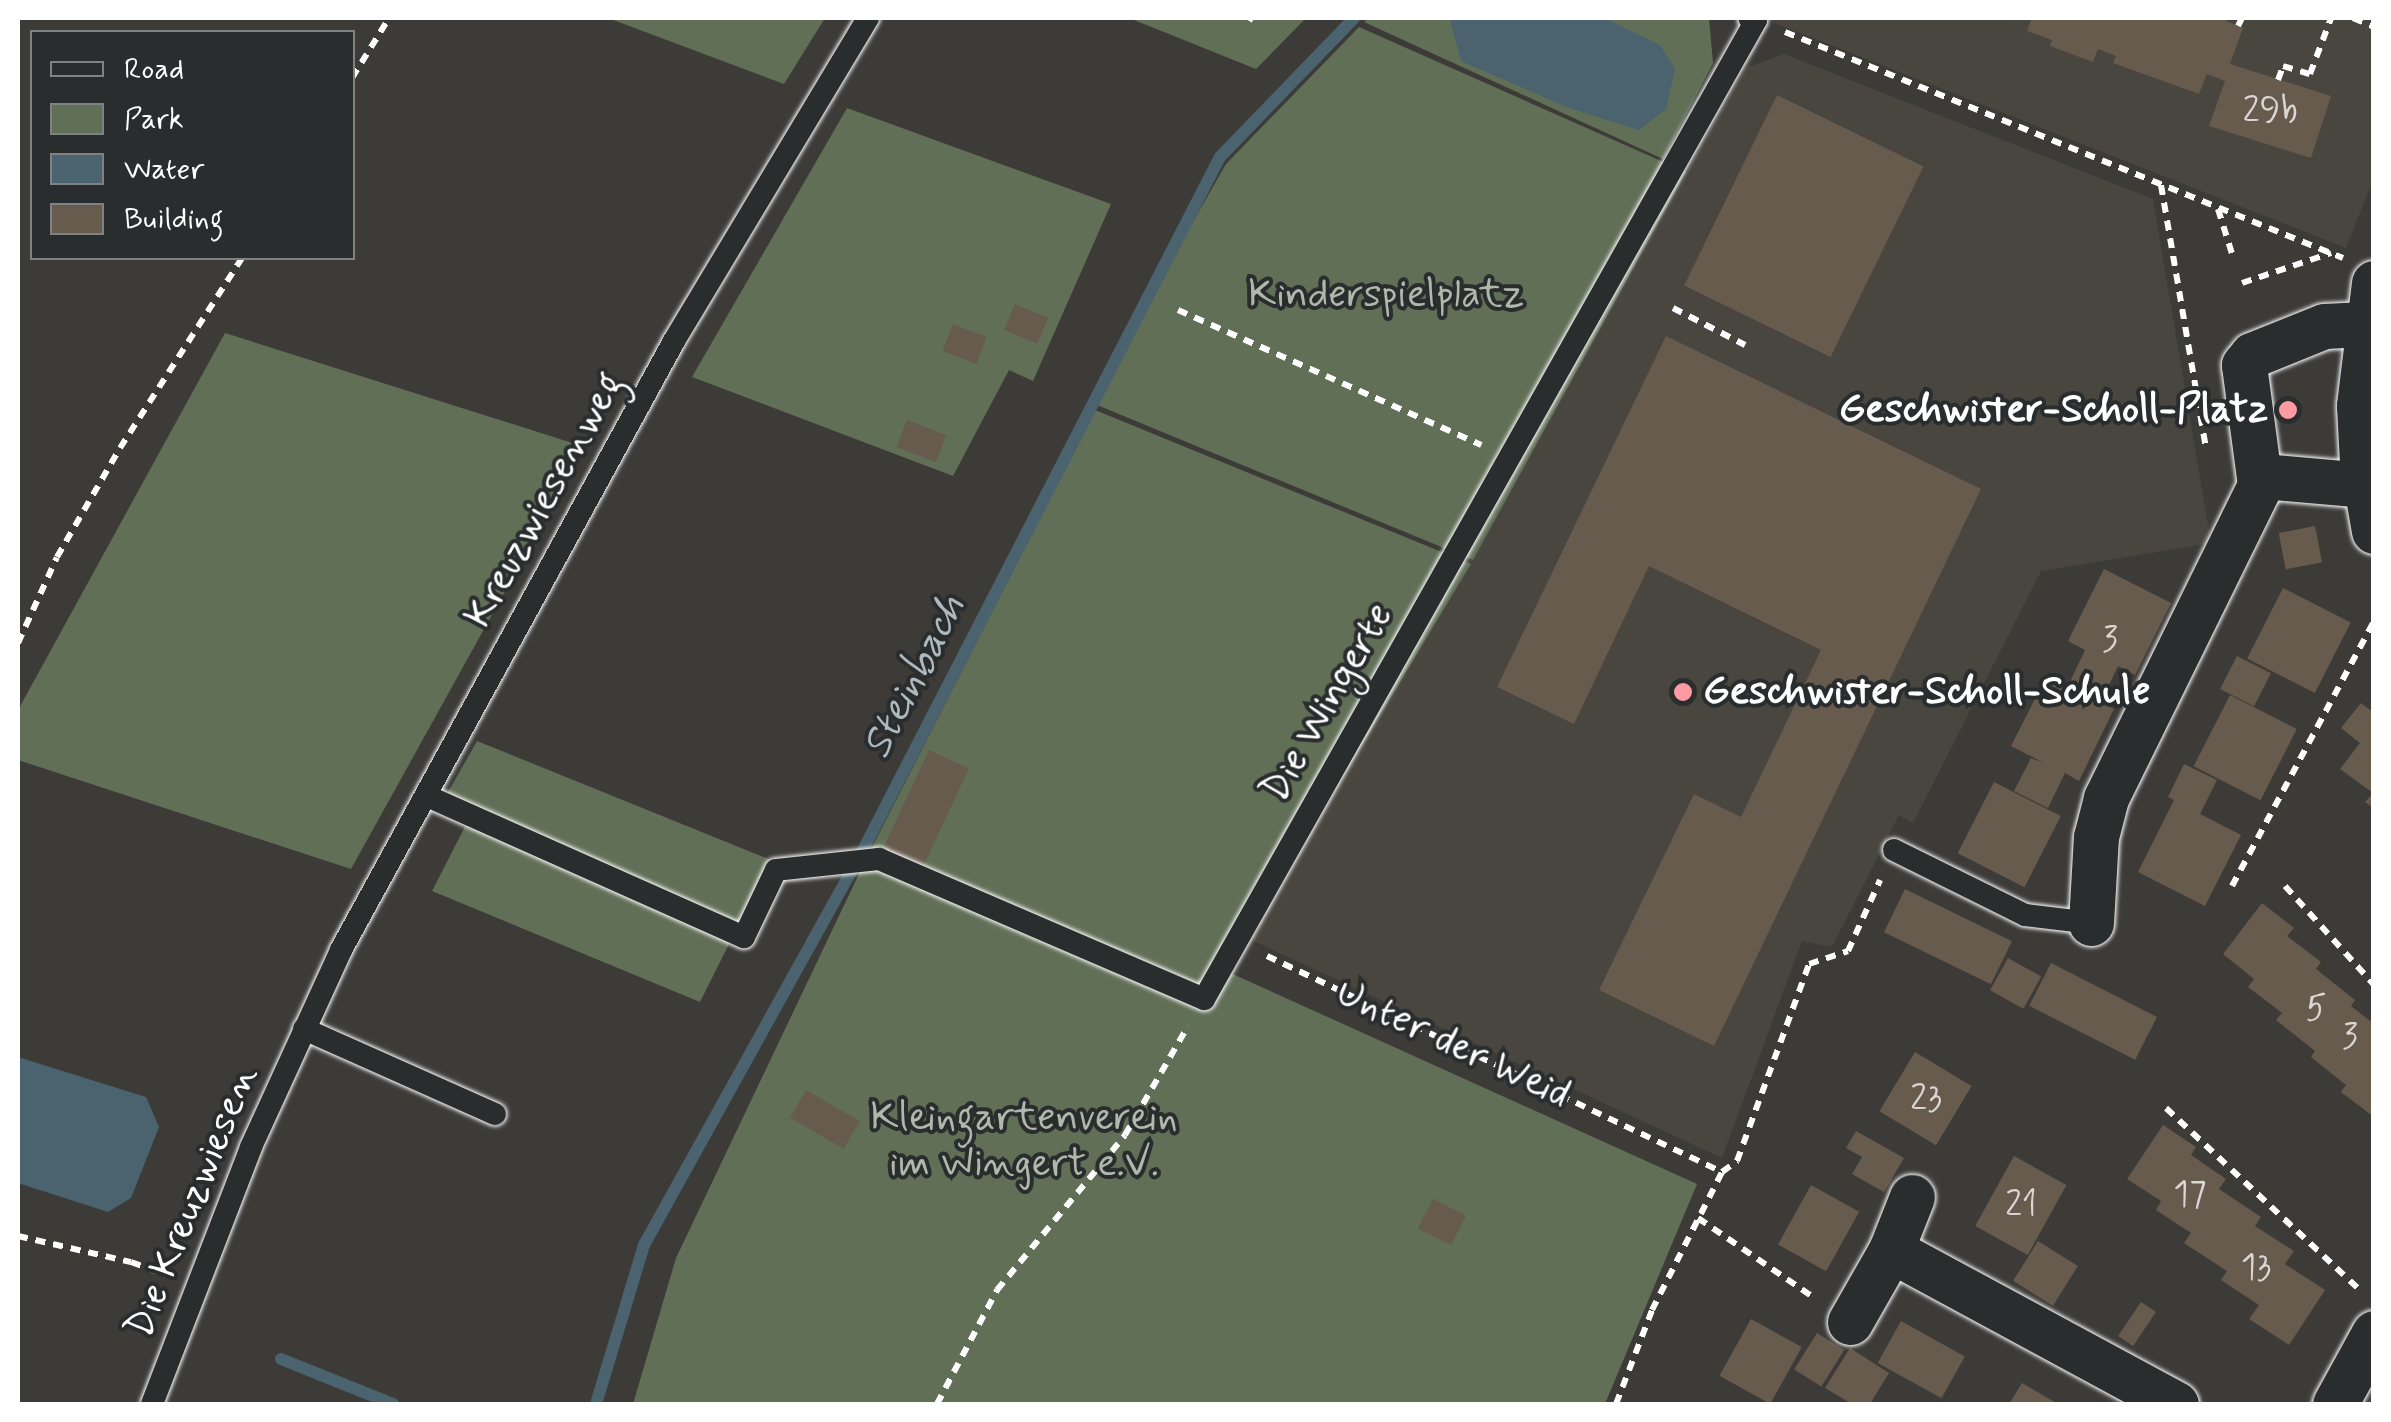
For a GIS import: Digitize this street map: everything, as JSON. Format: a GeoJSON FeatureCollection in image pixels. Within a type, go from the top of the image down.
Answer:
{"type":"FeatureCollection","features":[{"type":"Feature","properties":{"kind":"street"},"geometry":{"type":"LineString","coordinates":[[2090,923],[2096,837],[2106,798],[2251,507],[2262,476],[2244,380],[2248,359],[2324,326],[2366,290]]}},
{"type":"Feature","properties":{"kind":"street"},"geometry":{"type":"LineString","coordinates":[[2366,290],[2359,406],[2364,485],[2374,530]]}},
{"type":"Feature","properties":{"kind":"street"},"geometry":{"type":"LineString","coordinates":[[2262,476],[2364,485]]}},
{"type":"Feature","properties":{"kind":"street"},"geometry":{"type":"LineString","coordinates":[[1850,1322],[1891,1250],[1912,1198]]}},
{"type":"Feature","properties":{"kind":"street"},"geometry":{"type":"LineString","coordinates":[[1891,1250],[2176,1404]]}},
{"type":"Feature","properties":{"kind":"street"},"geometry":{"type":"LineString","coordinates":[[2335,1404],[2374,1333]]}},
{"type":"Feature","properties":{"kind":"lane","name":"Kreuzwiesenweg"},"geometry":{"type":"LineString","coordinates":[[304,1029],[340,950],[674,341],[868,18]]}},
{"type":"Feature","properties":{"kind":"lane","name":"Die Wingerte"},"geometry":{"type":"LineString","coordinates":[[1204,1000],[1753,19]]}},
{"type":"Feature","properties":{"kind":"lane"},"geometry":{"type":"LineString","coordinates":[[426,796],[744,937],[776,870],[879,859],[1204,1000]]}},
{"type":"Feature","properties":{"kind":"lane"},"geometry":{"type":"LineString","coordinates":[[1894,850],[2026,915],[2090,923]]}},
{"type":"Feature","properties":{"kind":"lane"},"geometry":{"type":"LineString","coordinates":[[304,1029],[495,1114]]}},
{"type":"Feature","properties":{"kind":"lane","name":"Die Kreuzwiesen"},"geometry":{"type":"LineString","coordinates":[[152,1404],[251,1148],[304,1029]]}},
{"type":"Feature","properties":{"kind":"path"},"geometry":{"type":"LineString","coordinates":[[355,73],[389,18]]}},
{"type":"Feature","properties":{"kind":"path"},"geometry":{"type":"LineString","coordinates":[[2238,26],[2242,18]]}},
{"type":"Feature","properties":{"kind":"path"},"geometry":{"type":"LineString","coordinates":[[2278,80],[2283,66],[2310,74],[2331,18]]}},
{"type":"Feature","properties":{"kind":"path"},"geometry":{"type":"LineString","coordinates":[[2352,18],[2374,27]]}},
{"type":"Feature","properties":{"kind":"path"},"geometry":{"type":"LineString","coordinates":[[1753,19],[2332,253],[2366,290]]}},
{"type":"Feature","properties":{"kind":"path"},"geometry":{"type":"LineString","coordinates":[[2160,184],[2210,468]]}},
{"type":"Feature","properties":{"kind":"path"},"geometry":{"type":"LineString","coordinates":[[2218,207],[2234,260]]}},
{"type":"Feature","properties":{"kind":"path"},"geometry":{"type":"LineString","coordinates":[[2242,283],[2332,253]]}},
{"type":"Feature","properties":{"kind":"path"},"geometry":{"type":"LineString","coordinates":[[18,643],[57,557],[120,448],[241,260]]}},
{"type":"Feature","properties":{"kind":"path"},"geometry":{"type":"LineString","coordinates":[[1673,308],[1745,344]]}},
{"type":"Feature","properties":{"kind":"path"},"geometry":{"type":"LineString","coordinates":[[1178,310],[1510,458]]}},
{"type":"Feature","properties":{"kind":"path"},"geometry":{"type":"LineString","coordinates":[[2232,886],[2374,620]]}},
{"type":"Feature","properties":{"kind":"path"},"geometry":{"type":"LineString","coordinates":[[1616,1404],[1652,1310],[1722,1172],[1737,1161],[1808,964],[1848,951],[1894,850]]}},
{"type":"Feature","properties":{"kind":"path"},"geometry":{"type":"LineString","coordinates":[[2285,886],[2374,985]]}},
{"type":"Feature","properties":{"kind":"path","name":"Unter der Weid"},"geometry":{"type":"LineString","coordinates":[[1258,968],[1267,956],[1722,1172]]}},
{"type":"Feature","properties":{"kind":"path"},"geometry":{"type":"LineString","coordinates":[[938,1404],[997,1290],[1125,1134],[1204,1000]]}},
{"type":"Feature","properties":{"kind":"path"},"geometry":{"type":"LineString","coordinates":[[2166,1108],[2374,1304]]}},
{"type":"Feature","properties":{"kind":"path"},"geometry":{"type":"LineString","coordinates":[[1698,1218],[1850,1322]]}},
{"type":"Feature","properties":{"kind":"path"},"geometry":{"type":"LineString","coordinates":[[18,1236],[131,1262],[198,1287]]}},
{"type":"Feature","properties":{"kind":"shaded area"},"geometry":{"type":"Polygon","coordinates":[[[1762,18],[2373,18],[2373,180],[2346,248],[1762,18]]]}},
{"type":"Feature","properties":{"kind":"shaded area","name":"Geschwister-Scholl-Schule"},"geometry":{"type":"Polygon","coordinates":[[[1784,54],[2153,199],[2211,543],[2041,571],[1913,823],[1899,815],[1832,947],[1802,941],[1722,1158],[1247,938],[1746,68],[1784,54]]]}},
{"type":"Feature","properties":{"kind":"green space"},"geometry":{"type":"Polygon","coordinates":[[[608,18],[825,18],[784,84],[608,18]]]}},
{"type":"Feature","properties":{"kind":"green space"},"geometry":{"type":"Polygon","coordinates":[[[1129,18],[1306,18],[1256,69],[1129,18]]]}},
{"type":"Feature","properties":{"kind":"green space"},"geometry":{"type":"Polygon","coordinates":[[[1368,18],[1709,18],[1713,63],[1663,159],[1364,22],[1368,18]]]}},
{"type":"Feature","properties":{"kind":"green space","name":"Kinderspielplatz"},"geometry":{"type":"Polygon","coordinates":[[[1359,27],[1686,172],[1473,560],[1097,405],[1155,288],[1226,164],[1359,27]]]}},
{"type":"Feature","properties":{"kind":"green space"},"geometry":{"type":"Polygon","coordinates":[[[847,108],[1111,204],[1033,381],[1009,370],[953,476],[692,377],[847,108]]]}},
{"type":"Feature","properties":{"kind":"green space"},"geometry":{"type":"Polygon","coordinates":[[[225,333],[585,447],[351,869],[18,760],[18,710],[225,333]]]}},
{"type":"Feature","properties":{"kind":"green space","name":"Kleingartenverein im Wingert e.V."},"geometry":{"type":"Polygon","coordinates":[[[1095,410],[1471,564],[1226,971],[1697,1184],[1605,1404],[633,1404],[676,1258],[867,857],[1095,410]]]}},
{"type":"Feature","properties":{"kind":"green space"},"geometry":{"type":"Polygon","coordinates":[[[477,741],[771,860],[700,1002],[432,891],[471,815],[443,801],[477,741]]]}},
{"type":"Feature","properties":{"kind":"water"},"geometry":{"type":"Polygon","coordinates":[[[1604,18],[1660,45],[1675,69],[1666,109],[1639,130],[1569,108],[1461,61],[1450,19],[1604,18]]]}},
{"type":"Feature","properties":{"kind":"water"},"geometry":{"type":"Polygon","coordinates":[[[18,1057],[146,1097],[159,1127],[131,1198],[108,1212],[18,1183],[18,1057]]]}},
{"type":"Feature","properties":{"kind":"building"},"geometry":{"type":"Polygon","coordinates":[[[2032,18],[2227,18],[2226,21],[2243,28],[2230,64],[2331,96],[2311,158],[2209,126],[2225,81],[2207,74],[2199,94],[2113,63],[2116,56],[2098,49],[2093,62],[2050,46],[2052,40],[2027,31],[2032,18]]]}},
{"type":"Feature","properties":{"kind":"building"},"geometry":{"type":"Polygon","coordinates":[[[1777,95],[1924,166],[1831,357],[1684,286],[1777,95]]]}},
{"type":"Feature","properties":{"kind":"building"},"geometry":{"type":"Polygon","coordinates":[[[1015,304],[1048,318],[1037,344],[1004,330],[1015,304]]]}},
{"type":"Feature","properties":{"kind":"building"},"geometry":{"type":"Polygon","coordinates":[[[953,324],[987,337],[976,364],[943,351],[953,324]]]}},
{"type":"Feature","properties":{"kind":"building"},"geometry":{"type":"Polygon","coordinates":[[[1666,336],[1981,489],[1714,1046],[1599,990],[1694,794],[1741,817],[1821,650],[1649,566],[1574,724],[1497,687],[1666,336]]]}},
{"type":"Feature","properties":{"kind":"building"},"geometry":{"type":"Polygon","coordinates":[[[907,420],[946,435],[936,462],[897,447],[907,420]]]}},
{"type":"Feature","properties":{"kind":"building"},"geometry":{"type":"Polygon","coordinates":[[[2315,526],[2322,562],[2286,569],[2279,533],[2315,526]]]}},
{"type":"Feature","properties":{"kind":"building"},"geometry":{"type":"Polygon","coordinates":[[[2104,569],[2171,603],[2135,675],[2118,666],[2102,700],[2069,684],[2085,650],[2068,641],[2104,569]]]}},
{"type":"Feature","properties":{"kind":"building"},"geometry":{"type":"Polygon","coordinates":[[[2283,588],[2351,623],[2315,693],[2247,658],[2283,588]]]}},
{"type":"Feature","properties":{"kind":"building"},"geometry":{"type":"Polygon","coordinates":[[[2237,656],[2271,673],[2254,706],[2220,689],[2237,656]]]}},
{"type":"Feature","properties":{"kind":"building"},"geometry":{"type":"Polygon","coordinates":[[[2047,675],[2114,709],[2079,781],[2065,773],[2048,808],[2014,791],[2031,758],[2044,763],[2011,746],[2047,675]]]}},
{"type":"Feature","properties":{"kind":"building"},"geometry":{"type":"Polygon","coordinates":[[[2230,695],[2297,729],[2261,800],[2194,766],[2230,695]]]}},
{"type":"Feature","properties":{"kind":"building"},"geometry":{"type":"Polygon","coordinates":[[[2361,703],[2374,713],[2374,808],[2365,802],[2373,793],[2340,769],[2360,743],[2341,728],[2361,703]]]}},
{"type":"Feature","properties":{"kind":"building"},"geometry":{"type":"Polygon","coordinates":[[[929,750],[969,769],[924,866],[884,847],[929,750]]]}},
{"type":"Feature","properties":{"kind":"building"},"geometry":{"type":"Polygon","coordinates":[[[2184,764],[2217,780],[2200,814],[2241,835],[2205,906],[2138,872],[2174,800],[2168,797],[2184,764]]]}},
{"type":"Feature","properties":{"kind":"building"},"geometry":{"type":"Polygon","coordinates":[[[1994,782],[2061,816],[2025,887],[1958,853],[1994,782]]]}},
{"type":"Feature","properties":{"kind":"building"},"geometry":{"type":"Polygon","coordinates":[[[1905,889],[2012,941],[1991,984],[1884,932],[1905,889]]]}},
{"type":"Feature","properties":{"kind":"building"},"geometry":{"type":"Polygon","coordinates":[[[2262,903],[2294,928],[2287,936],[2321,962],[2316,969],[2355,1000],[2351,1006],[2374,1024],[2374,1117],[2341,1092],[2346,1085],[2311,1057],[2315,1051],[2276,1020],[2282,1013],[2248,987],[2254,979],[2223,954],[2262,903]]]}},
{"type":"Feature","properties":{"kind":"building"},"geometry":{"type":"Polygon","coordinates":[[[2008,958],[2041,976],[2023,1009],[1990,990],[2008,958]]]}},
{"type":"Feature","properties":{"kind":"building"},"geometry":{"type":"Polygon","coordinates":[[[2051,963],[2157,1017],[2135,1060],[2029,1006],[2051,963]]]}},
{"type":"Feature","properties":{"kind":"building"},"geometry":{"type":"Polygon","coordinates":[[[1915,1052],[1972,1086],[1936,1145],[1879,1111],[1915,1052]]]}},
{"type":"Feature","properties":{"kind":"building"},"geometry":{"type":"Polygon","coordinates":[[[806,1090],[860,1121],[844,1149],[790,1118],[806,1090]]]}},
{"type":"Feature","properties":{"kind":"building"},"geometry":{"type":"Polygon","coordinates":[[[2163,1125],[2196,1147],[2191,1155],[2226,1179],[2219,1189],[2261,1217],[2255,1226],[2294,1251],[2285,1264],[2325,1290],[2289,1345],[2249,1319],[2259,1305],[2221,1280],[2227,1271],[2184,1243],[2191,1233],[2156,1210],[2161,1201],[2127,1179],[2163,1125]]]}},
{"type":"Feature","properties":{"kind":"building"},"geometry":{"type":"Polygon","coordinates":[[[1856,1131],[1904,1158],[1884,1192],[1852,1174],[1862,1157],[1846,1148],[1856,1131]]]}},
{"type":"Feature","properties":{"kind":"building"},"geometry":{"type":"Polygon","coordinates":[[[2014,1156],[2066,1185],[2028,1255],[1975,1226],[2014,1156]]]}},
{"type":"Feature","properties":{"kind":"building"},"geometry":{"type":"Polygon","coordinates":[[[1811,1185],[1859,1212],[1826,1271],[1778,1244],[1811,1185]]]}},
{"type":"Feature","properties":{"kind":"building"},"geometry":{"type":"Polygon","coordinates":[[[1433,1199],[1466,1216],[1451,1245],[1418,1228],[1433,1199]]]}},
{"type":"Feature","properties":{"kind":"building"},"geometry":{"type":"Polygon","coordinates":[[[2038,1241],[2078,1266],[2053,1306],[2013,1281],[2038,1241]]]}},
{"type":"Feature","properties":{"kind":"building"},"geometry":{"type":"Polygon","coordinates":[[[2141,1302],[2156,1312],[2133,1346],[2118,1336],[2141,1302]]]}},
{"type":"Feature","properties":{"kind":"building"},"geometry":{"type":"Polygon","coordinates":[[[1751,1319],[1802,1347],[1770,1404],[1719,1376],[1751,1319]]]}},
{"type":"Feature","properties":{"kind":"building"},"geometry":{"type":"Polygon","coordinates":[[[1901,1321],[1965,1356],[1942,1398],[1878,1363],[1901,1321]]]}},
{"type":"Feature","properties":{"kind":"building"},"geometry":{"type":"Polygon","coordinates":[[[1817,1333],[1844,1350],[1821,1386],[1794,1369],[1817,1333]]]}},
{"type":"Feature","properties":{"kind":"building"},"geometry":{"type":"Polygon","coordinates":[[[1850,1348],[1889,1373],[1870,1404],[1852,1404],[1825,1388],[1850,1348]]]}},
{"type":"Feature","properties":{"kind":"building"},"geometry":{"type":"Polygon","coordinates":[[[2022,1383],[2058,1404],[2009,1404],[2022,1383]]]}},
{"type":"Feature","properties":{"kind":"waterway","name":"Steinbach"},"geometry":{"type":"LineString","coordinates":[[596,1404],[644,1245],[861,854],[1220,157],[1354,18]]}},
{"type":"Feature","properties":{"kind":"waterway"},"geometry":{"type":"LineString","coordinates":[[281,1359],[393,1404]]}},
{"type":"Feature","properties":{"kind":"place","name":"Geschwister-Scholl-Platz"},"geometry":{"type":"Point","coordinates":[2288,410]}},
{"type":"Feature","properties":{"kind":"place","name":"Geschwister-Scholl-Schule"},"geometry":{"type":"Point","coordinates":[1683,692]}}]}
